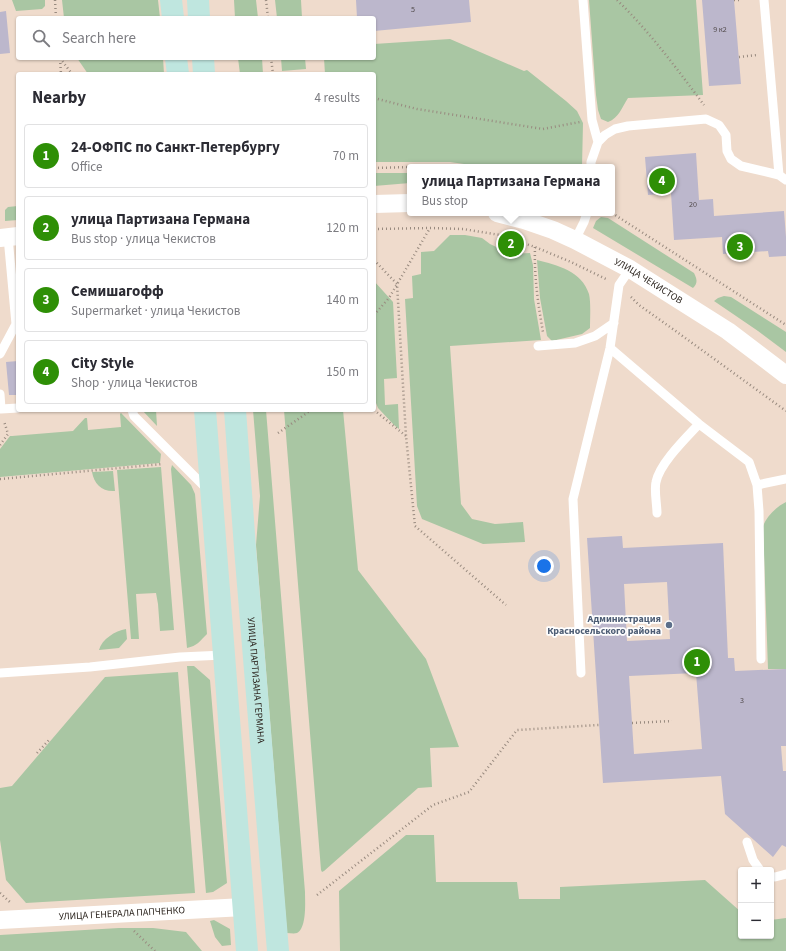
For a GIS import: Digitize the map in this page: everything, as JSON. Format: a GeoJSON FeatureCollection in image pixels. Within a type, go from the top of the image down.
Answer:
{"type":"FeatureCollection","features":[{"type":"Feature","properties":{"kind":"main road"},"geometry":{"type":"LineString","coordinates":[[171,0],[173,16]]}},
{"type":"Feature","properties":{"kind":"main road"},"geometry":{"type":"LineString","coordinates":[[198,0],[199,16]]}},
{"type":"Feature","properties":{"kind":"main road"},"geometry":{"type":"LineString","coordinates":[[176,60],[178,72]]}},
{"type":"Feature","properties":{"kind":"main road"},"geometry":{"type":"LineString","coordinates":[[203,60],[204,72]]}},
{"type":"Feature","properties":{"kind":"main road"},"geometry":{"type":"LineString","coordinates":[[205,412],[247,951]]}},
{"type":"Feature","properties":{"kind":"main road","name":"УЛИЦА ПАРТИЗАНА ГЕРМАНА"},"geometry":{"type":"LineString","coordinates":[[236,412],[245,548],[278,951]]}},
{"type":"Feature","properties":{"kind":"street"},"geometry":{"type":"LineString","coordinates":[[376,204],[407,203]]}},
{"type":"Feature","properties":{"kind":"street","name":"УЛИЦА ЧЕКИСТОВ"},"geometry":{"type":"LineString","coordinates":[[509,216],[553,230],[630,269],[728,331],[786,375]]}},
{"type":"Feature","properties":{"kind":"street","name":"УЛИЦА ГЕНЕРАЛА ПАПЧЕНКО"},"geometry":{"type":"LineString","coordinates":[[0,920],[244,907]]}},
{"type":"Feature","properties":{"kind":"lane"},"geometry":{"type":"LineString","coordinates":[[583,0],[592,120],[598,142]]}},
{"type":"Feature","properties":{"kind":"lane"},"geometry":{"type":"LineString","coordinates":[[591,164],[598,142],[615,130],[628,126],[706,119],[719,125],[726,135],[727,151],[731,159],[741,166],[782,178],[764,0]]}},
{"type":"Feature","properties":{"kind":"lane"},"geometry":{"type":"LineString","coordinates":[[575,240],[585,216]]}},
{"type":"Feature","properties":{"kind":"lane"},"geometry":{"type":"LineString","coordinates":[[9,237],[16,313]]}},
{"type":"Feature","properties":{"kind":"lane"},"geometry":{"type":"LineString","coordinates":[[581,673],[573,499],[610,348],[619,285],[630,269]]}},
{"type":"Feature","properties":{"kind":"lane"},"geometry":{"type":"LineString","coordinates":[[542,346],[575,343],[595,336],[614,323]]}},
{"type":"Feature","properties":{"kind":"lane"},"geometry":{"type":"LineString","coordinates":[[0,354],[16,326]]}},
{"type":"Feature","properties":{"kind":"lane"},"geometry":{"type":"LineString","coordinates":[[610,348],[698,424],[749,462],[757,485],[759,511],[761,659]]}},
{"type":"Feature","properties":{"kind":"lane"},"geometry":{"type":"LineString","coordinates":[[0,394],[1,409],[16,408]]}},
{"type":"Feature","properties":{"kind":"lane"},"geometry":{"type":"LineString","coordinates":[[133,412],[134,416],[211,493]]}},
{"type":"Feature","properties":{"kind":"lane"},"geometry":{"type":"LineString","coordinates":[[657,513],[656,482],[663,466],[698,424]]}},
{"type":"Feature","properties":{"kind":"lane"},"geometry":{"type":"LineString","coordinates":[[757,485],[786,479]]}},
{"type":"Feature","properties":{"kind":"lane"},"geometry":{"type":"LineString","coordinates":[[0,673],[90,667],[180,657],[224,655]]}},
{"type":"Feature","properties":{"kind":"lane"},"geometry":{"type":"LineString","coordinates":[[747,842],[752,860],[758,867]]}},
{"type":"Feature","properties":{"kind":"lane"},"geometry":{"type":"LineString","coordinates":[[774,877],[786,874]]}},
{"type":"Feature","properties":{"kind":"path"},"geometry":{"type":"LineString","coordinates":[[54,0],[56,16]]}},
{"type":"Feature","properties":{"kind":"path"},"geometry":{"type":"LineString","coordinates":[[266,0],[268,16]]}},
{"type":"Feature","properties":{"kind":"path"},"geometry":{"type":"LineString","coordinates":[[616,0],[633,15],[663,50],[719,125]]}},
{"type":"Feature","properties":{"kind":"path"},"geometry":{"type":"LineString","coordinates":[[734,0],[740,0]]}},
{"type":"Feature","properties":{"kind":"path"},"geometry":{"type":"LineString","coordinates":[[60,60],[61,72]]}},
{"type":"Feature","properties":{"kind":"path"},"geometry":{"type":"LineString","coordinates":[[62,60],[70,72]]}},
{"type":"Feature","properties":{"kind":"path"},"geometry":{"type":"LineString","coordinates":[[271,60],[273,72]]}},
{"type":"Feature","properties":{"kind":"path"},"geometry":{"type":"LineString","coordinates":[[376,99],[417,109],[543,129],[582,122]]}},
{"type":"Feature","properties":{"kind":"path"},"geometry":{"type":"LineString","coordinates":[[376,168],[407,167]]}},
{"type":"Feature","properties":{"kind":"path"},"geometry":{"type":"LineString","coordinates":[[615,215],[786,325]]}},
{"type":"Feature","properties":{"kind":"path"},"geometry":{"type":"LineString","coordinates":[[376,230],[430,228],[463,229],[500,235],[535,247],[571,262],[619,285]]}},
{"type":"Feature","properties":{"kind":"path"},"geometry":{"type":"LineString","coordinates":[[376,312],[389,298],[430,228]]}},
{"type":"Feature","properties":{"kind":"path"},"geometry":{"type":"LineString","coordinates":[[535,247],[537,299],[542,346]]}},
{"type":"Feature","properties":{"kind":"path"},"geometry":{"type":"LineString","coordinates":[[376,262],[397,284],[406,436],[415,526],[506,605]]}},
{"type":"Feature","properties":{"kind":"path"},"geometry":{"type":"LineString","coordinates":[[634,301],[786,411]]}},
{"type":"Feature","properties":{"kind":"path"},"geometry":{"type":"LineString","coordinates":[[0,445],[8,434],[1,409]]}},
{"type":"Feature","properties":{"kind":"path"},"geometry":{"type":"LineString","coordinates":[[278,433],[308,412]]}},
{"type":"Feature","properties":{"kind":"path"},"geometry":{"type":"LineString","coordinates":[[376,412],[406,436]]}},
{"type":"Feature","properties":{"kind":"path"},"geometry":{"type":"LineString","coordinates":[[0,479],[166,464]]}},
{"type":"Feature","properties":{"kind":"path"},"geometry":{"type":"LineString","coordinates":[[632,723],[672,721]]}},
{"type":"Feature","properties":{"kind":"path"},"geometry":{"type":"LineString","coordinates":[[317,895],[433,805],[469,792],[518,730],[599,725]]}},
{"type":"Feature","properties":{"kind":"path"},"geometry":{"type":"LineString","coordinates":[[38,753],[49,740]]}},
{"type":"Feature","properties":{"kind":"path"},"geometry":{"type":"LineString","coordinates":[[0,893],[13,904]]}},
{"type":"Feature","properties":{"kind":"path"},"geometry":{"type":"LineString","coordinates":[[133,931],[155,951]]}},
{"type":"Feature","properties":{"kind":"green space"},"geometry":{"type":"Polygon","coordinates":[[[12,0],[45,0],[45,6],[42,9],[16,11],[12,0]]]}},
{"type":"Feature","properties":{"kind":"green space"},"geometry":{"type":"Polygon","coordinates":[[[62,0],[158,0],[160,16],[64,16],[62,0]]]}},
{"type":"Feature","properties":{"kind":"green space"},"geometry":{"type":"Polygon","coordinates":[[[234,0],[256,0],[258,16],[235,16],[234,0]]]}},
{"type":"Feature","properties":{"kind":"green space"},"geometry":{"type":"Polygon","coordinates":[[[275,0],[301,0],[302,16],[277,16],[275,0]]]}},
{"type":"Feature","properties":{"kind":"green space"},"geometry":{"type":"Polygon","coordinates":[[[589,0],[696,0],[703,95],[628,98],[615,118],[608,122],[601,119],[596,95],[589,0]]]}},
{"type":"Feature","properties":{"kind":"green space"},"geometry":{"type":"Polygon","coordinates":[[[450,39],[524,71],[527,70],[577,111],[583,123],[582,164],[376,162],[376,72],[325,72],[324,60],[376,60],[376,44],[450,39]]]}},
{"type":"Feature","properties":{"kind":"green space"},"geometry":{"type":"Polygon","coordinates":[[[78,60],[163,60],[164,72],[87,72],[78,60]]]}},
{"type":"Feature","properties":{"kind":"green space"},"geometry":{"type":"Polygon","coordinates":[[[238,60],[262,60],[263,72],[240,72],[238,60]]]}},
{"type":"Feature","properties":{"kind":"green space"},"geometry":{"type":"Polygon","coordinates":[[[281,60],[305,60],[306,69],[282,71],[281,60]]]}},
{"type":"Feature","properties":{"kind":"green space"},"geometry":{"type":"Polygon","coordinates":[[[376,173],[407,173],[407,183],[376,186],[376,173]]]}},
{"type":"Feature","properties":{"kind":"green space"},"geometry":{"type":"Polygon","coordinates":[[[16,206],[16,220],[5,221],[5,210],[8,207],[16,206]]]}},
{"type":"Feature","properties":{"kind":"green space"},"geometry":{"type":"Polygon","coordinates":[[[601,217],[608,218],[694,273],[696,277],[695,286],[693,288],[593,228],[596,221],[601,217]]]}},
{"type":"Feature","properties":{"kind":"green space"},"geometry":{"type":"Polygon","coordinates":[[[450,235],[465,235],[482,238],[490,244],[511,254],[530,253],[533,265],[534,299],[541,340],[450,346],[461,504],[472,519],[495,524],[523,522],[525,542],[483,544],[422,519],[417,506],[405,299],[413,298],[412,276],[421,274],[421,252],[434,251],[450,235]]]}},
{"type":"Feature","properties":{"kind":"green space"},"geometry":{"type":"Polygon","coordinates":[[[537,260],[568,270],[575,274],[586,286],[590,297],[590,328],[582,334],[552,341],[547,336],[540,298],[537,260]]]}},
{"type":"Feature","properties":{"kind":"green space"},"geometry":{"type":"Polygon","coordinates":[[[376,283],[393,302],[397,378],[384,379],[385,405],[398,404],[399,429],[378,408],[376,403],[376,283]]]}},
{"type":"Feature","properties":{"kind":"green space"},"geometry":{"type":"Polygon","coordinates":[[[724,296],[731,297],[786,332],[786,352],[714,301],[724,296]]]}},
{"type":"Feature","properties":{"kind":"green space"},"geometry":{"type":"Polygon","coordinates":[[[144,412],[156,412],[157,426],[144,412]]]}},
{"type":"Feature","properties":{"kind":"green space"},"geometry":{"type":"Polygon","coordinates":[[[253,412],[266,412],[305,892],[304,920],[300,930],[297,933],[287,933],[256,545],[260,496],[253,412]]]}},
{"type":"Feature","properties":{"kind":"green space"},"geometry":{"type":"Polygon","coordinates":[[[284,412],[343,412],[358,570],[426,659],[459,747],[430,748],[432,787],[418,788],[324,871],[322,872],[284,412]]]}},
{"type":"Feature","properties":{"kind":"green space"},"geometry":{"type":"Polygon","coordinates":[[[121,413],[161,454],[160,463],[0,477],[0,449],[10,436],[73,431],[85,418],[87,418],[88,430],[121,427],[121,413]]]}},
{"type":"Feature","properties":{"kind":"green space"},"geometry":{"type":"Polygon","coordinates":[[[172,465],[191,485],[195,494],[207,634],[196,645],[187,648],[171,469],[172,465]]]}},
{"type":"Feature","properties":{"kind":"green space"},"geometry":{"type":"Polygon","coordinates":[[[161,467],[174,630],[160,631],[156,593],[136,594],[139,639],[131,639],[117,470],[161,467]]]}},
{"type":"Feature","properties":{"kind":"green space"},"geometry":{"type":"Polygon","coordinates":[[[113,471],[115,491],[106,490],[99,486],[92,472],[113,471]]]}},
{"type":"Feature","properties":{"kind":"green space"},"geometry":{"type":"Polygon","coordinates":[[[786,502],[786,669],[768,669],[763,526],[772,512],[786,502]]]}},
{"type":"Feature","properties":{"kind":"green space"},"geometry":{"type":"Polygon","coordinates":[[[126,629],[127,639],[119,648],[99,650],[106,639],[126,629]]]}},
{"type":"Feature","properties":{"kind":"green space"},"geometry":{"type":"Polygon","coordinates":[[[187,666],[194,666],[210,680],[227,883],[213,892],[206,893],[187,666]]]}},
{"type":"Feature","properties":{"kind":"green space"},"geometry":{"type":"Polygon","coordinates":[[[178,672],[195,893],[26,903],[6,880],[0,840],[0,788],[12,786],[105,677],[178,672]]]}},
{"type":"Feature","properties":{"kind":"green space"},"geometry":{"type":"Polygon","coordinates":[[[406,835],[434,835],[436,882],[517,882],[519,899],[560,899],[560,887],[705,880],[738,909],[738,939],[774,939],[774,920],[786,918],[786,951],[340,951],[339,891],[406,835]]]}},
{"type":"Feature","properties":{"kind":"green space"},"geometry":{"type":"Polygon","coordinates":[[[214,920],[230,929],[231,945],[222,946],[215,937],[210,921],[214,920]]]}},
{"type":"Feature","properties":{"kind":"green space"},"geometry":{"type":"Polygon","coordinates":[[[119,928],[153,928],[186,932],[202,951],[0,951],[0,935],[119,928]]]}},
{"type":"Feature","properties":{"kind":"building"},"geometry":{"type":"Polygon","coordinates":[[[356,0],[469,0],[471,22],[376,31],[376,16],[357,16],[356,0]]]}},
{"type":"Feature","properties":{"kind":"building"},"geometry":{"type":"Polygon","coordinates":[[[702,0],[734,0],[741,84],[709,86],[702,0]]]}},
{"type":"Feature","properties":{"kind":"building"},"geometry":{"type":"Polygon","coordinates":[[[6,11],[10,53],[0,54],[0,12],[6,11]]]}},
{"type":"Feature","properties":{"kind":"building"},"geometry":{"type":"Polygon","coordinates":[[[696,153],[699,200],[713,199],[714,216],[784,211],[786,256],[769,257],[768,251],[723,254],[722,237],[674,240],[671,193],[648,195],[645,157],[696,153]]]}},
{"type":"Feature","properties":{"kind":"building"},"geometry":{"type":"Polygon","coordinates":[[[506,238],[517,242],[516,246],[505,242],[506,238]]]}},
{"type":"Feature","properties":{"kind":"building"},"geometry":{"type":"Polygon","coordinates":[[[16,361],[16,395],[9,395],[6,362],[16,361]]]}},
{"type":"Feature","properties":{"kind":"building"},"geometry":{"type":"Polygon","coordinates":[[[622,536],[623,548],[723,543],[728,658],[734,658],[735,671],[786,669],[786,746],[781,746],[783,771],[786,771],[786,847],[782,845],[773,857],[725,814],[721,776],[603,783],[587,538],[622,536]],[[667,582],[624,584],[627,641],[670,639],[667,582]],[[696,673],[629,676],[634,754],[702,749],[696,673]]]}},
{"type":"Feature","properties":{"kind":"place","name":"City Style"},"geometry":{"type":"Point","coordinates":[662,181]}},
{"type":"Feature","properties":{"kind":"place","name":"улица Партизана Германа"},"geometry":{"type":"Point","coordinates":[511,244]}},
{"type":"Feature","properties":{"kind":"place","name":"Семишагофф"},"geometry":{"type":"Point","coordinates":[740,247]}},
{"type":"Feature","properties":{"kind":"place","name":"Администрация Красносельского района"},"geometry":{"type":"Point","coordinates":[669,625]}},
{"type":"Feature","properties":{"kind":"place","name":"24-ОФПС по Санкт-Петербургу"},"geometry":{"type":"Point","coordinates":[697,662]}}]}
